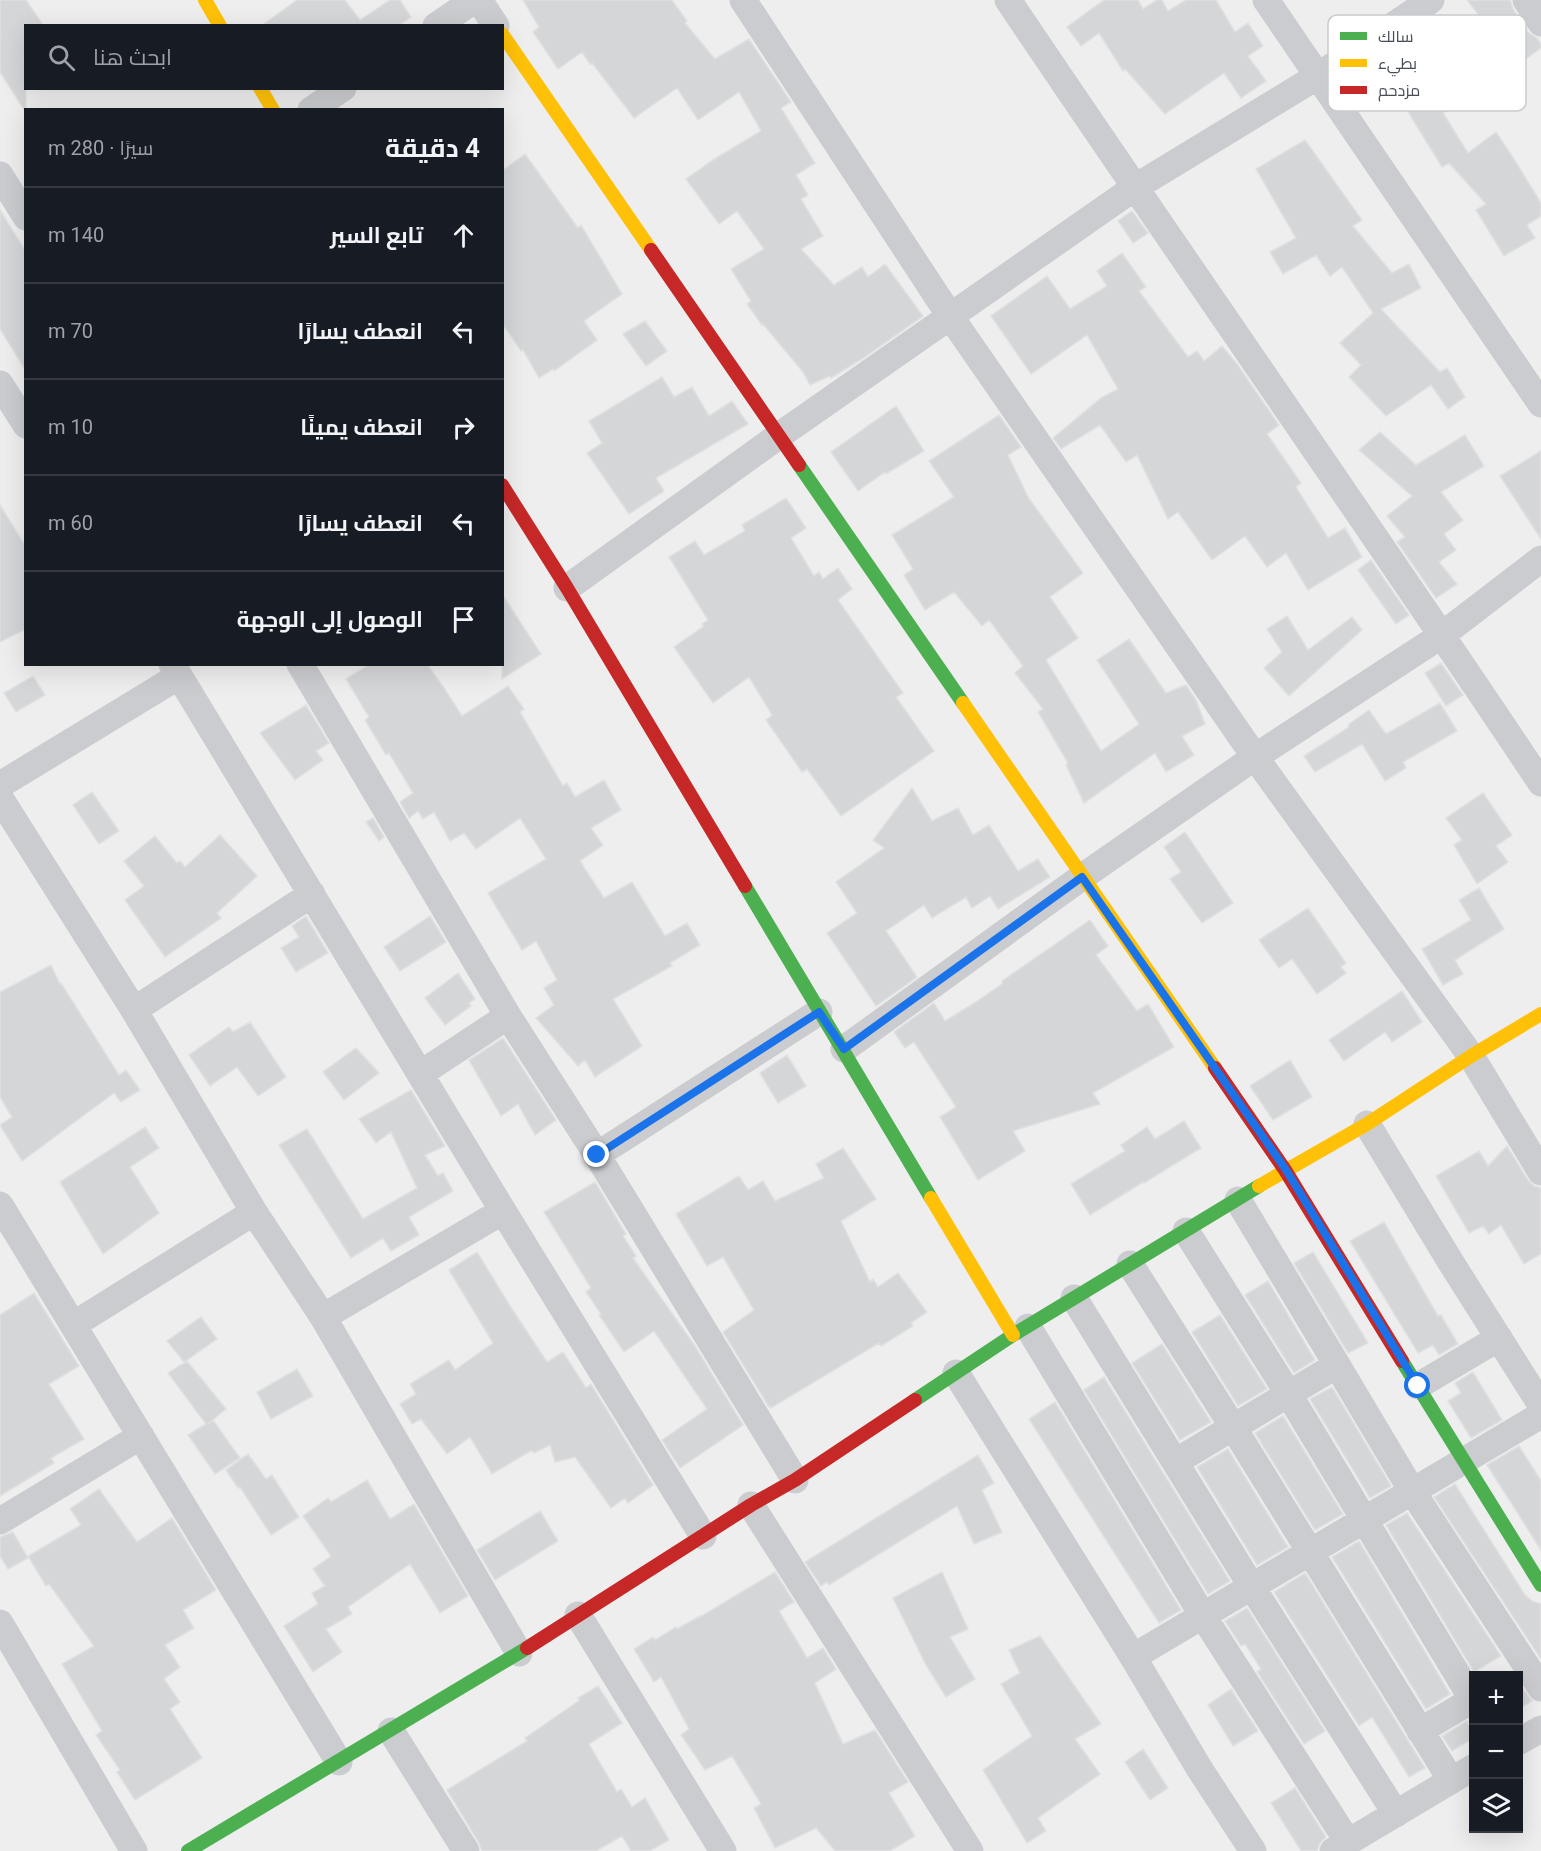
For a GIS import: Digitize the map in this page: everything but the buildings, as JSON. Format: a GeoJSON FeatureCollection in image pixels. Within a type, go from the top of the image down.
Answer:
{"type":"FeatureCollection","features":[{"type":"Feature","properties":{"kind":"street"},"geometry":{"type":"LineString","coordinates":[[204,0],[219,24]]}},
{"type":"Feature","properties":{"kind":"street"},"geometry":{"type":"LineString","coordinates":[[439,24],[477,0],[495,24]]}},
{"type":"Feature","properties":{"kind":"street"},"geometry":{"type":"LineString","coordinates":[[743,0],[950,316],[1255,757],[1471,1056],[1541,1172]]}},
{"type":"Feature","properties":{"kind":"street"},"geometry":{"type":"LineString","coordinates":[[1008,0],[1541,783]]}},
{"type":"Feature","properties":{"kind":"street"},"geometry":{"type":"LineString","coordinates":[[1266,0],[1328,91]]}},
{"type":"Feature","properties":{"kind":"street"},"geometry":{"type":"LineString","coordinates":[[1409,15],[1431,0]]}},
{"type":"Feature","properties":{"kind":"street"},"geometry":{"type":"LineString","coordinates":[[1526,0],[1541,23]]}},
{"type":"Feature","properties":{"kind":"street"},"geometry":{"type":"LineString","coordinates":[[504,37],[1286,1170],[1463,1462],[1541,1585]]}},
{"type":"Feature","properties":{"kind":"street"},"geometry":{"type":"LineString","coordinates":[[567,588],[780,435],[1134,188],[1328,69]]}},
{"type":"Feature","properties":{"kind":"street"},"geometry":{"type":"LineString","coordinates":[[261,90],[272,108]]}},
{"type":"Feature","properties":{"kind":"street"},"geometry":{"type":"LineString","coordinates":[[314,108],[340,90]]}},
{"type":"Feature","properties":{"kind":"street"},"geometry":{"type":"LineString","coordinates":[[1342,111],[1541,404]]}},
{"type":"Feature","properties":{"kind":"street"},"geometry":{"type":"LineString","coordinates":[[0,175],[24,214]]}},
{"type":"Feature","properties":{"kind":"street"},"geometry":{"type":"LineString","coordinates":[[0,384],[24,422]]}},
{"type":"Feature","properties":{"kind":"street"},"geometry":{"type":"LineString","coordinates":[[504,488],[567,588],[819,1012],[1203,1616],[1340,1846],[1462,1774],[1420,1731],[1130,1264]]}},
{"type":"Feature","properties":{"kind":"street"},"geometry":{"type":"LineString","coordinates":[[844,1049],[1082,877],[1255,757],[1442,635],[1541,559]]}},
{"type":"Feature","properties":{"kind":"street"},"geometry":{"type":"LineString","coordinates":[[301,666],[508,1016],[597,1155],[795,1480]]}},
{"type":"Feature","properties":{"kind":"street"},"geometry":{"type":"LineString","coordinates":[[0,785],[176,670],[503,1211],[703,1536]]}},
{"type":"Feature","properties":{"kind":"street"},"geometry":{"type":"LineString","coordinates":[[0,798],[134,1010],[254,1212],[323,1317],[519,1653]]}},
{"type":"Feature","properties":{"kind":"street"},"geometry":{"type":"LineString","coordinates":[[134,1010],[312,894]]}},
{"type":"Feature","properties":{"kind":"street"},"geometry":{"type":"LineString","coordinates":[[597,1155],[819,1012]]}},
{"type":"Feature","properties":{"kind":"street"},"geometry":{"type":"LineString","coordinates":[[205,1846],[519,1653],[751,1505],[795,1480],[1021,1331],[1286,1170],[1367,1124],[1471,1056],[1541,1014]]}},
{"type":"Feature","properties":{"kind":"street"},"geometry":{"type":"LineString","coordinates":[[420,1074],[508,1016]]}},
{"type":"Feature","properties":{"kind":"street"},"geometry":{"type":"LineString","coordinates":[[1367,1124],[1541,1406]]}},
{"type":"Feature","properties":{"kind":"street"},"geometry":{"type":"LineString","coordinates":[[1238,1200],[1412,1491],[1541,1688]]}},
{"type":"Feature","properties":{"kind":"street"},"geometry":{"type":"LineString","coordinates":[[0,1205],[339,1762]]}},
{"type":"Feature","properties":{"kind":"street"},"geometry":{"type":"LineString","coordinates":[[323,1317],[503,1211]]}},
{"type":"Feature","properties":{"kind":"street"},"geometry":{"type":"LineString","coordinates":[[73,1324],[254,1212]]}},
{"type":"Feature","properties":{"kind":"street"},"geometry":{"type":"LineString","coordinates":[[1186,1231],[1288,1394],[1469,1694]]}},
{"type":"Feature","properties":{"kind":"street"},"geometry":{"type":"LineString","coordinates":[[1074,1298],[1252,1587],[1396,1814]]}},
{"type":"Feature","properties":{"kind":"street"},"geometry":{"type":"LineString","coordinates":[[1418,1386],[1499,1338]]}},
{"type":"Feature","properties":{"kind":"street"},"geometry":{"type":"LineString","coordinates":[[1175,1462],[1337,1365]]}},
{"type":"Feature","properties":{"kind":"street"},"geometry":{"type":"LineString","coordinates":[[956,1373],[1134,1658],[1199,1768],[1253,1851]]}},
{"type":"Feature","properties":{"kind":"street"},"geometry":{"type":"LineString","coordinates":[[1134,1658],[1541,1415]]}},
{"type":"Feature","properties":{"kind":"street"},"geometry":{"type":"LineString","coordinates":[[0,1521],[141,1436]]}},
{"type":"Feature","properties":{"kind":"street"},"geometry":{"type":"LineString","coordinates":[[751,1505],[970,1851]]}},
{"type":"Feature","properties":{"kind":"street"},"geometry":{"type":"LineString","coordinates":[[578,1615],[723,1851]]}},
{"type":"Feature","properties":{"kind":"street"},"geometry":{"type":"LineString","coordinates":[[0,1623],[134,1851]]}},
{"type":"Feature","properties":{"kind":"street"},"geometry":{"type":"LineString","coordinates":[[1420,1731],[1469,1703]]}},
{"type":"Feature","properties":{"kind":"street"},"geometry":{"type":"LineString","coordinates":[[1523,1739],[1541,1729]]}},
{"type":"Feature","properties":{"kind":"street"},"geometry":{"type":"LineString","coordinates":[[392,1731],[466,1851]]}},
{"type":"Feature","properties":{"kind":"traffic: fast"},"geometry":{"type":"LineString","coordinates":[[799,465],[963,703]]}},
{"type":"Feature","properties":{"kind":"traffic: fast"},"geometry":{"type":"LineString","coordinates":[[745,886],[931,1198]]}},
{"type":"Feature","properties":{"kind":"traffic: fast"},"geometry":{"type":"LineString","coordinates":[[915,1400],[1013,1335],[1259,1186]]}},
{"type":"Feature","properties":{"kind":"traffic: fast"},"geometry":{"type":"LineString","coordinates":[[1402,1361],[1541,1585]]}},
{"type":"Feature","properties":{"kind":"traffic: fast"},"geometry":{"type":"LineString","coordinates":[[188,1851],[527,1648]]}},
{"type":"Feature","properties":{"kind":"traffic: slow"},"geometry":{"type":"LineString","coordinates":[[205,0],[219,24]]}},
{"type":"Feature","properties":{"kind":"traffic: slow"},"geometry":{"type":"LineString","coordinates":[[504,37],[651,250]]}},
{"type":"Feature","properties":{"kind":"traffic: slow"},"geometry":{"type":"LineString","coordinates":[[261,90],[272,108]]}},
{"type":"Feature","properties":{"kind":"traffic: slow"},"geometry":{"type":"LineString","coordinates":[[963,703],[1215,1068]]}},
{"type":"Feature","properties":{"kind":"traffic: slow"},"geometry":{"type":"LineString","coordinates":[[1259,1186],[1367,1124],[1471,1056],[1541,1014]]}},
{"type":"Feature","properties":{"kind":"traffic: slow"},"geometry":{"type":"LineString","coordinates":[[931,1198],[1013,1335]]}},
{"type":"Feature","properties":{"kind":"traffic: jam"},"geometry":{"type":"LineString","coordinates":[[651,250],[799,465]]}},
{"type":"Feature","properties":{"kind":"traffic: jam"},"geometry":{"type":"LineString","coordinates":[[504,488],[567,588],[745,886]]}},
{"type":"Feature","properties":{"kind":"traffic: jam"},"geometry":{"type":"LineString","coordinates":[[1215,1068],[1285,1170],[1402,1361]]}},
{"type":"Feature","properties":{"kind":"traffic: jam"},"geometry":{"type":"LineString","coordinates":[[527,1648],[751,1505],[795,1480],[915,1400]]}},
{"type":"Feature","properties":{"kind":"route"},"geometry":{"type":"LineString","coordinates":[[597,1155],[819,1012],[844,1049],[1082,877],[1286,1170],[1418,1386]]}}]}
